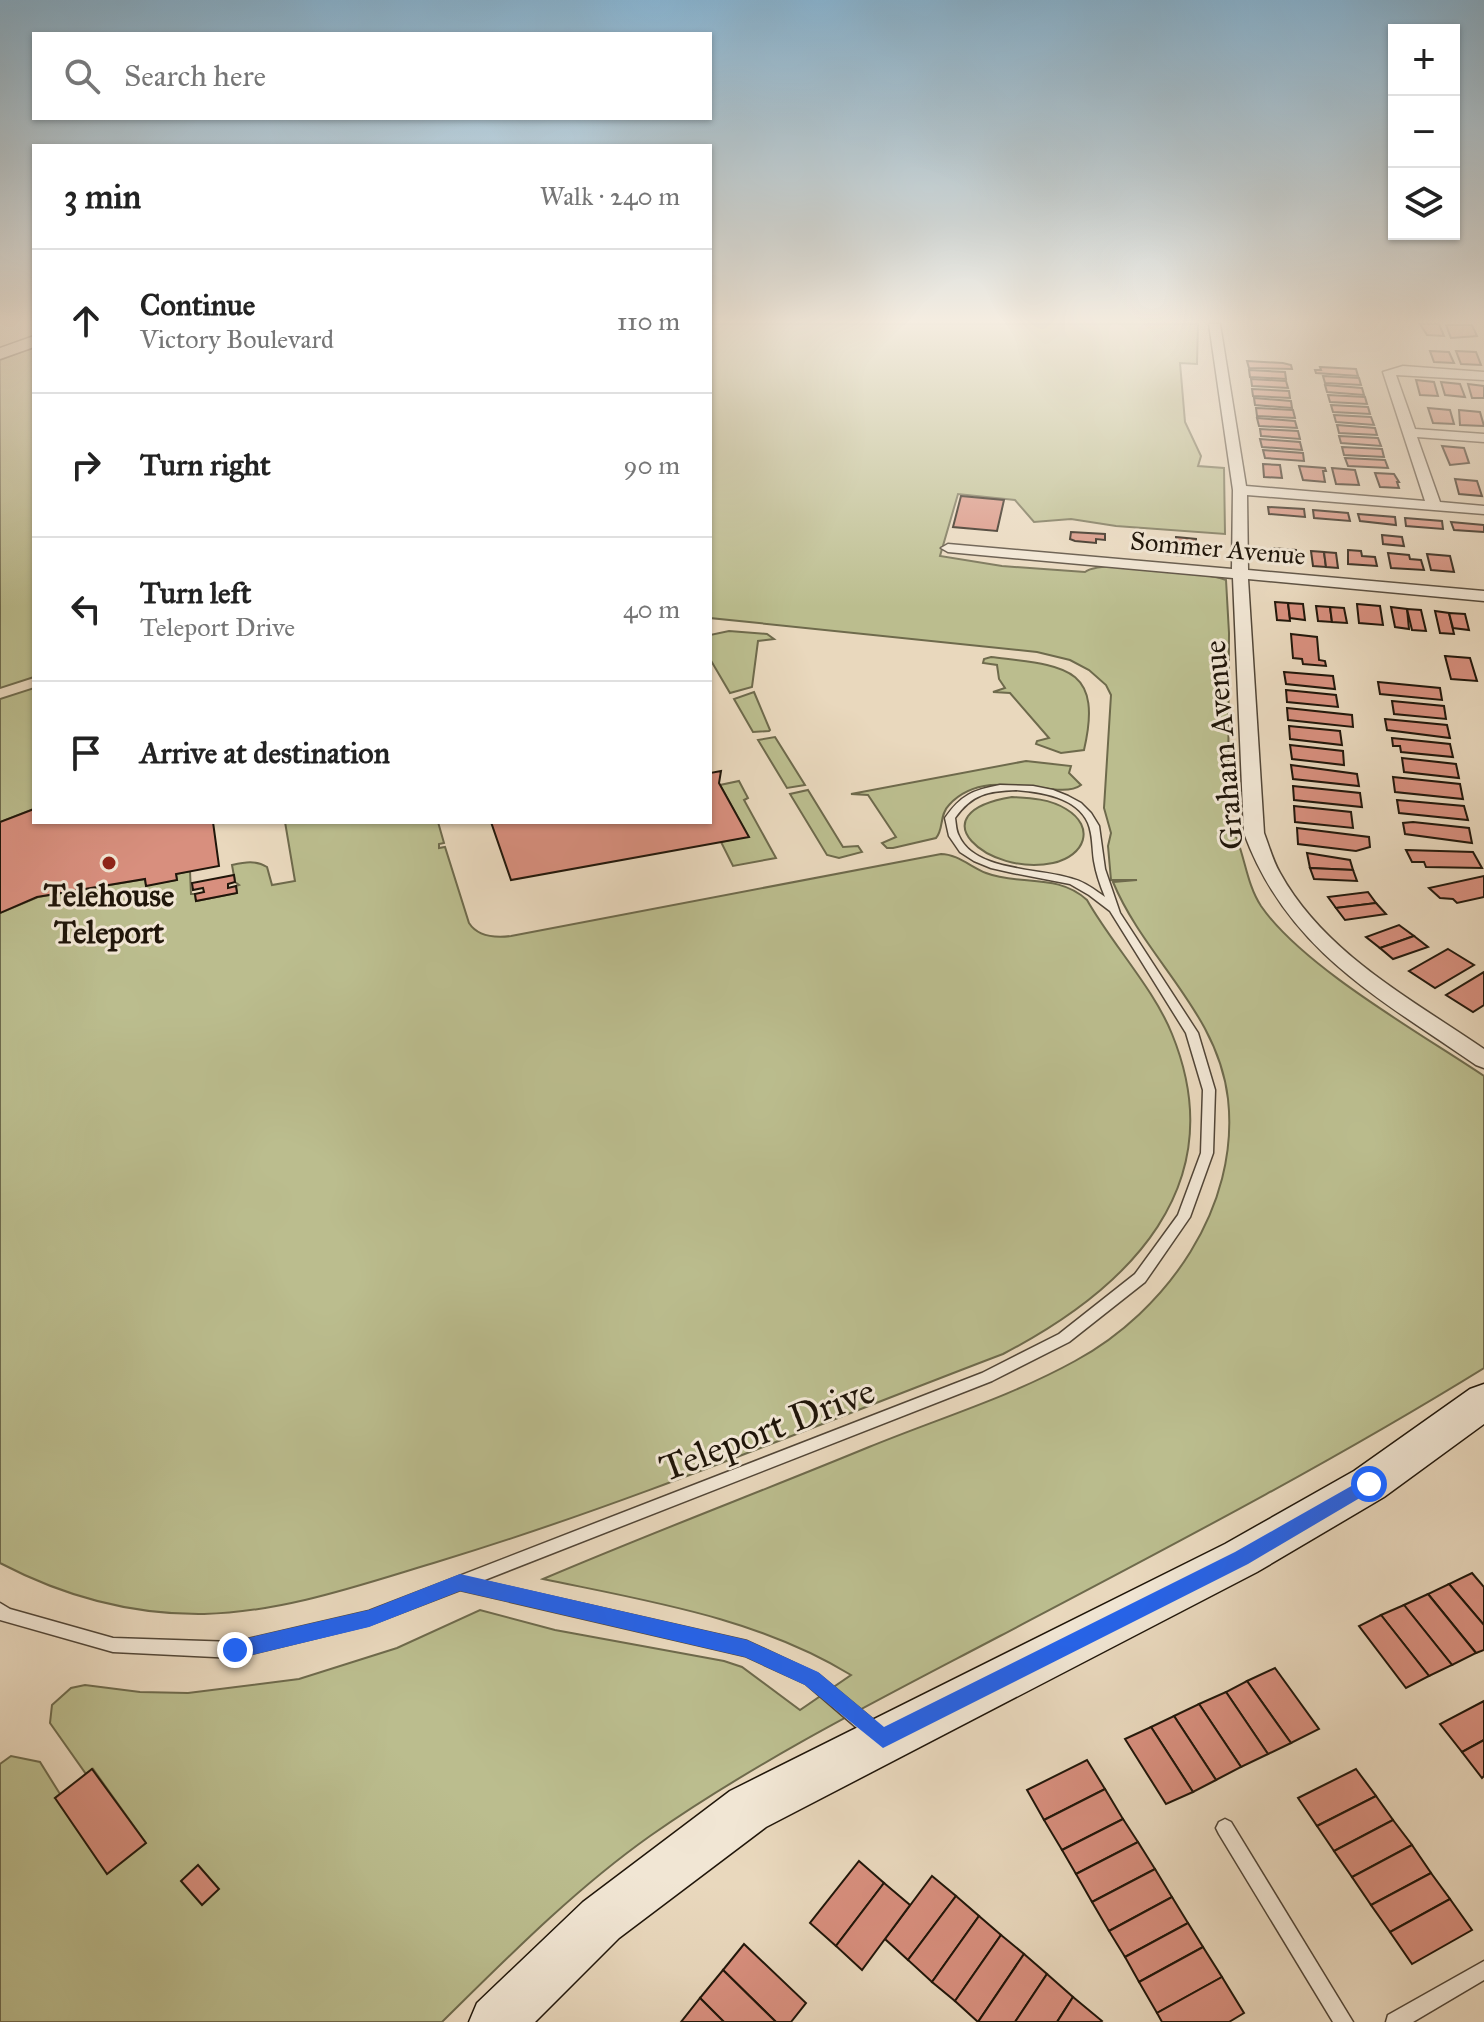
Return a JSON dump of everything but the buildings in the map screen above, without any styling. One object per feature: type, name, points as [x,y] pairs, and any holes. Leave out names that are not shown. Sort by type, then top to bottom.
[{"type":"main road","points":[[496,2022],[601,1920],[748,1809],[1241,1558],[1369,1484],[1484,1401]]},
{"type":"street","name":"Graham Avenue","points":[[1229,418],[1240,490],[1240,574],[1254,833],[1269,878],[1294,913],[1336,954],[1484,1060]]},
{"type":"street","points":[[1404,418],[1434,506]]},
{"type":"street","points":[[1408,432],[1484,438]]},
{"type":"street","points":[[1240,490],[1484,510]]},
{"type":"street","name":"Sommer Avenue","points":[[948,548],[1484,596]]},
{"type":"lane","name":"Teleport Drive","points":[[0,1610],[6,1615],[113,1645],[235,1650],[369,1618],[987,1377],[1064,1338],[1140,1278],[1184,1217],[1207,1153],[1209,1090],[1192,1033],[1115,910],[1099,861],[1094,825],[1081,807],[1050,793],[1008,788],[983,791],[969,797],[950,818],[955,842],[963,850],[994,866],[1070,881],[1115,910]]},
{"type":"lane","points":[[460,1582],[747,1649],[812,1679],[883,1739]]},
{"type":"lane","points":[[1225,1828],[1344,2022]]},
{"type":"lane","points":[[1395,2022],[1484,1970]]},
{"type":"green space","points":[[0,418],[32,418],[32,678],[0,688]]},
{"type":"green space","points":[[712,418],[1185,418],[1201,456],[1198,466],[1224,468],[1225,534],[1116,526],[1071,519],[1034,522],[1015,500],[958,494],[940,556],[1002,566],[1085,572],[1111,567],[1154,568],[1226,580],[1229,633],[1228,821],[1255,896],[1280,929],[1333,975],[1484,1076],[1484,1368],[1305,1473],[866,1706],[734,1781],[650,1836],[595,1879],[542,1925],[442,2022],[0,2022],[0,1764],[11,1756],[40,1762],[60,1794],[55,1798],[146,1843],[93,1769],[86,1774],[50,1723],[52,1705],[71,1688],[85,1685],[140,1692],[188,1693],[299,1679],[397,1648],[480,1610],[555,1630],[724,1661],[742,1667],[800,1710],[851,1675],[815,1655],[740,1625],[662,1604],[543,1579],[1050,1374],[1108,1340],[1167,1285],[1190,1252],[1209,1216],[1222,1178],[1229,1139],[1228,1099],[1222,1068],[1196,1012],[1143,936],[1113,882],[1137,880],[1111,880],[1108,846],[1111,833],[1104,808],[1111,695],[1106,685],[1089,670],[1070,660],[1037,652],[712,618]]},
{"type":"green space","points":[[729,631],[767,634],[774,639],[758,641],[752,687],[730,693],[712,662],[712,635]]},
{"type":"green space","points":[[991,657],[1057,668],[1072,675],[1082,685],[1088,700],[1089,722],[1084,750],[1061,753],[1036,744],[1049,738],[1010,693],[993,692],[1005,688],[999,679],[997,665],[983,663],[984,659]]},
{"type":"green space","points":[[32,689],[32,810],[0,822],[0,699]]},
{"type":"green space","points":[[754,692],[769,731],[753,732],[734,699]]},
{"type":"green space","points":[[775,737],[805,785],[787,788],[758,740]]},
{"type":"green space","points":[[1026,761],[1071,766],[1069,773],[1081,785],[1056,790],[983,786],[965,793],[949,805],[936,838],[893,848],[887,848],[882,843],[896,837],[868,795],[851,794]]},
{"type":"green space","points":[[739,781],[748,798],[744,800],[776,858],[733,866],[721,842],[748,836],[720,785]]},
{"type":"green space","points":[[808,790],[843,847],[858,846],[862,852],[839,858],[827,855],[790,794]]},
{"type":"green space","points":[[1012,797],[1047,801],[1066,809],[1075,816],[1084,832],[1079,848],[1053,863],[1029,865],[1006,861],[986,852],[972,841],[965,829],[968,816],[983,805]]},
{"type":"green space","points":[[285,824],[439,824],[444,843],[439,844],[439,848],[445,847],[469,923],[482,934],[493,936],[511,936],[941,854],[953,856],[999,877],[1064,886],[1087,900],[1155,1000],[1172,1034],[1188,1089],[1189,1139],[1179,1185],[1158,1227],[1128,1264],[1091,1298],[1049,1328],[1003,1354],[723,1462],[511,1538],[294,1602],[204,1614],[124,1607],[73,1594],[0,1563],[0,913],[38,897],[145,879],[146,885],[177,880],[176,874],[190,871],[191,894],[195,894],[196,901],[237,893],[236,886],[239,885],[235,882],[232,865],[246,862],[267,867],[272,885],[295,881]]},
{"type":"place","name":"Telehouse Teleport","points":[[109,863]]},
{"type":"route","points":[[235,1650],[369,1618],[460,1582],[747,1649],[812,1679],[883,1739],[1241,1558],[1369,1484]]}]
